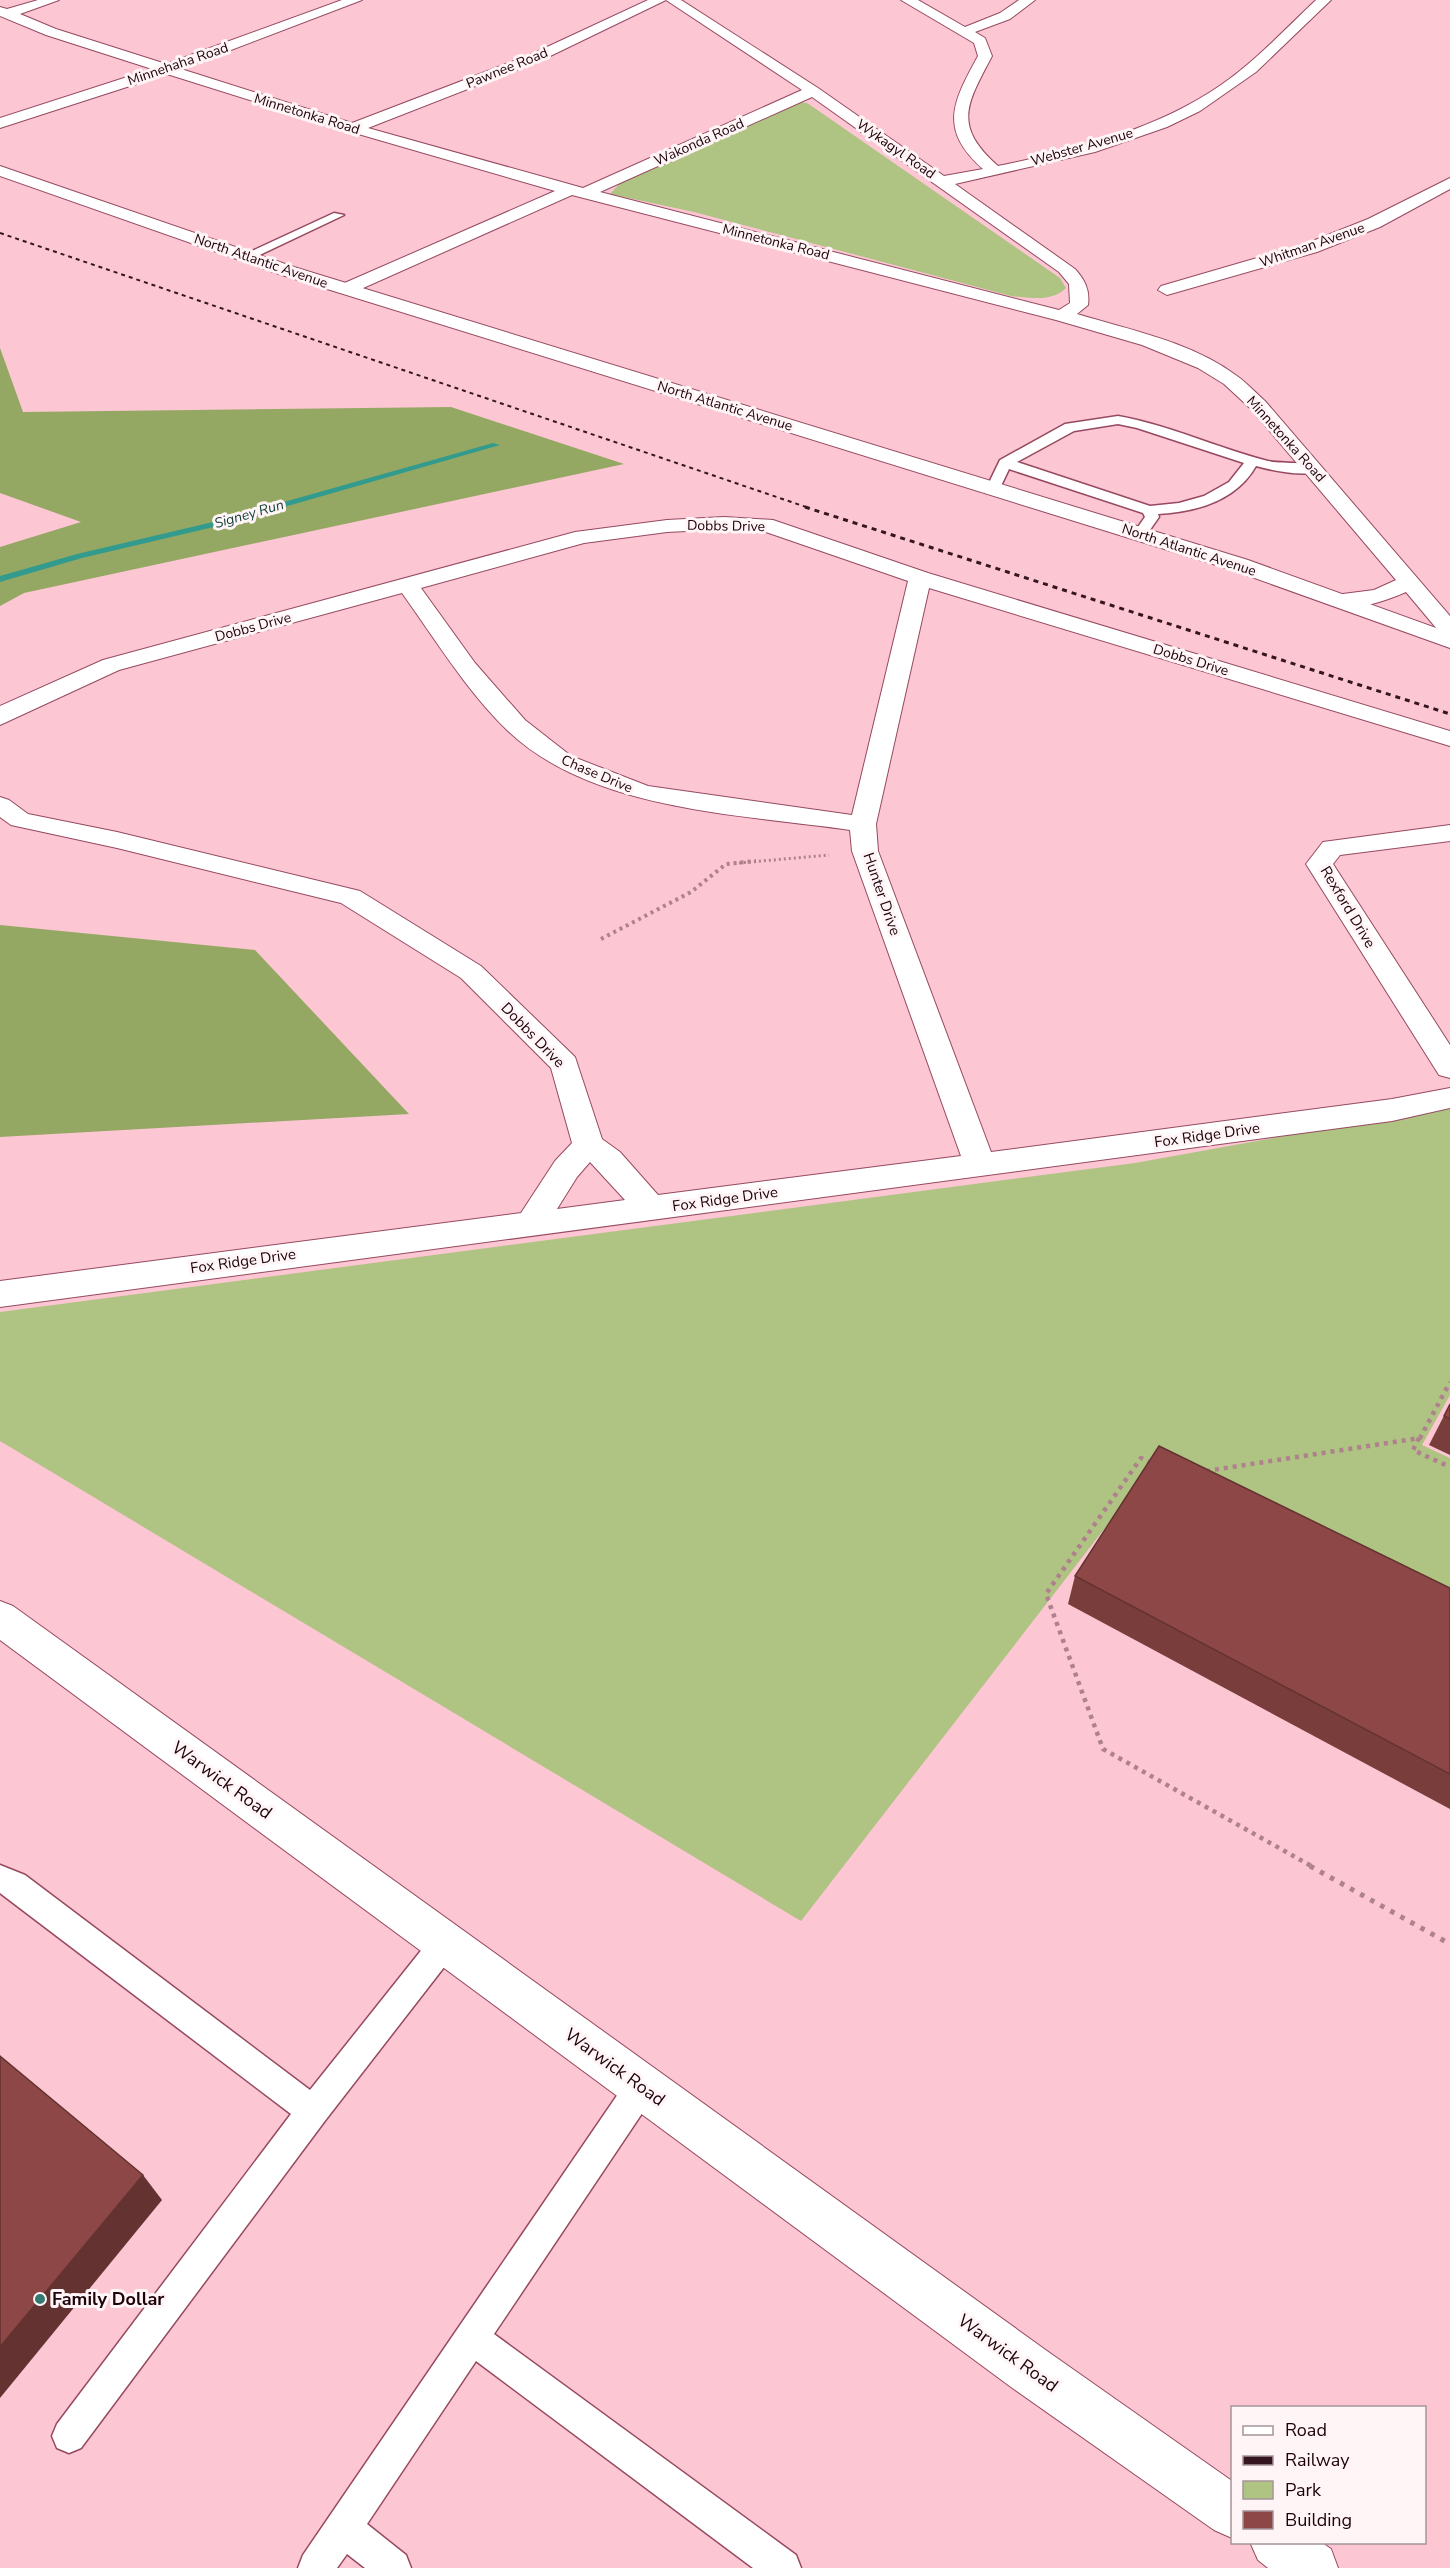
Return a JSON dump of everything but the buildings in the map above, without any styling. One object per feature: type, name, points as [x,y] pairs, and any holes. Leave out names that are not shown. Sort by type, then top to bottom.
[{"type":"street","points":[[3,13],[52,0]]},
{"type":"street","name":"Minnehaha Road","points":[[0,123],[166,69],[355,0]]},
{"type":"street","name":"Pawnee Road","points":[[353,128],[537,57],[659,0]]},
{"type":"street","name":"Wykagyl Road","points":[[672,0],[813,92],[1024,236],[1065,268],[1078,281],[1081,294],[1079,305],[1062,316]]},
{"type":"street","points":[[908,0],[980,41],[985,56],[963,102],[959,117],[963,136],[974,154],[995,171]]},
{"type":"street","points":[[964,32],[1005,16],[1028,0]]},
{"type":"street","name":"Webster Avenue","points":[[943,181],[995,171],[1107,143],[1155,125],[1225,88],[1324,0]]},
{"type":"street","name":"Minnetonka Road","points":[[3,13],[51,33],[353,128],[578,191],[1062,316],[1149,341],[1205,364],[1231,380],[1258,405],[1450,630]]},
{"type":"street","name":"Wakonda Road","points":[[346,289],[813,92]]},
{"type":"street","name":"North Atlantic Avenue","points":[[0,171],[346,289],[1140,534],[1343,600],[1450,641]]},
{"type":"street","name":"Whitman Avenue","points":[[1167,290],[1311,248],[1374,223],[1450,183]]},
{"type":"street","name":"Dobbs Drive","points":[[0,718],[8,711],[111,665],[583,537],[667,526],[724,523],[765,525],[920,578],[1450,739]]},
{"type":"street","name":"Hunter Drive","points":[[920,578],[863,824],[865,851],[980,1165]]},
{"type":"street","points":[[1343,600],[1378,596],[1408,583]]},
{"type":"street","name":"Chase Drive","points":[[407,585],[467,668],[516,724],[561,761],[643,793],[863,824]]},
{"type":"street","name":"Dobbs Drive","points":[[0,805],[20,820],[117,840],[350,897],[471,972],[565,1064],[588,1145]]},
{"type":"street","name":"Rexford Drive","points":[[1450,833],[1332,848],[1319,864],[1450,1068]]},
{"type":"street","name":"Fox Ridge Drive","points":[[0,1294],[1392,1110],[1450,1098]]},
{"type":"street","points":[[531,1222],[566,1169],[588,1145],[609,1160],[651,1209]]},
{"type":"street","name":"Warwick Road","points":[[0,1618],[1029,2369],[1231,2511]]},
{"type":"street","points":[[1279,2544],[1312,2568]]},
{"type":"lane","points":[[245,256],[338,215]]},
{"type":"lane","points":[[993,489],[1005,463],[1070,427],[1118,420],[1161,430],[1252,461],[1277,467],[1314,469]]},
{"type":"lane","points":[[1005,463],[1149,510],[1175,509],[1230,489],[1247,474],[1252,461]]},
{"type":"lane","points":[[1140,534],[1152,517],[1149,510]]},
{"type":"lane","points":[[0,1879],[15,1885],[313,2111]]},
{"type":"lane","points":[[69,2436],[313,2111],[445,1943]]},
{"type":"lane","points":[[316,2568],[642,2086]]},
{"type":"lane","points":[[472,2338],[783,2568]]},
{"type":"lane","points":[[344,2528],[393,2568]]},
{"type":"path","points":[[601,939],[691,891],[726,864],[865,851]]},
{"type":"path","points":[[1450,1382],[1413,1450],[1450,1467]]},
{"type":"path","points":[[1197,1472],[1420,1438]]},
{"type":"path","points":[[1157,1467],[1141,1458],[1046,1594],[1103,1749],[1450,1944]]},
{"type":"green space","points":[[779,100],[807,103],[1060,278],[1066,288],[1047,297],[1011,296],[694,212],[610,194],[620,183],[756,121],[753,114]]},
{"type":"green space","points":[[0,348],[23,412],[451,407],[624,464],[24,593],[0,606],[0,547],[81,522],[0,493]]},
{"type":"green space","points":[[0,925],[255,950],[409,1114],[0,1137]]},
{"type":"green space","points":[[1450,1106],[1450,1395],[1422,1445],[1450,1458],[1450,1620],[1149,1471],[801,1921],[0,1441],[0,1312],[1135,1163]]},
{"type":"waterway","name":"Signey Run","points":[[0,579],[80,556],[215,524],[496,445]]},
{"type":"railway","points":[[0,233],[809,508]]},
{"type":"railway","points":[[805,507],[1450,714]]},
{"type":"place","name":"Family Dollar","points":[[40,2299]]}]
